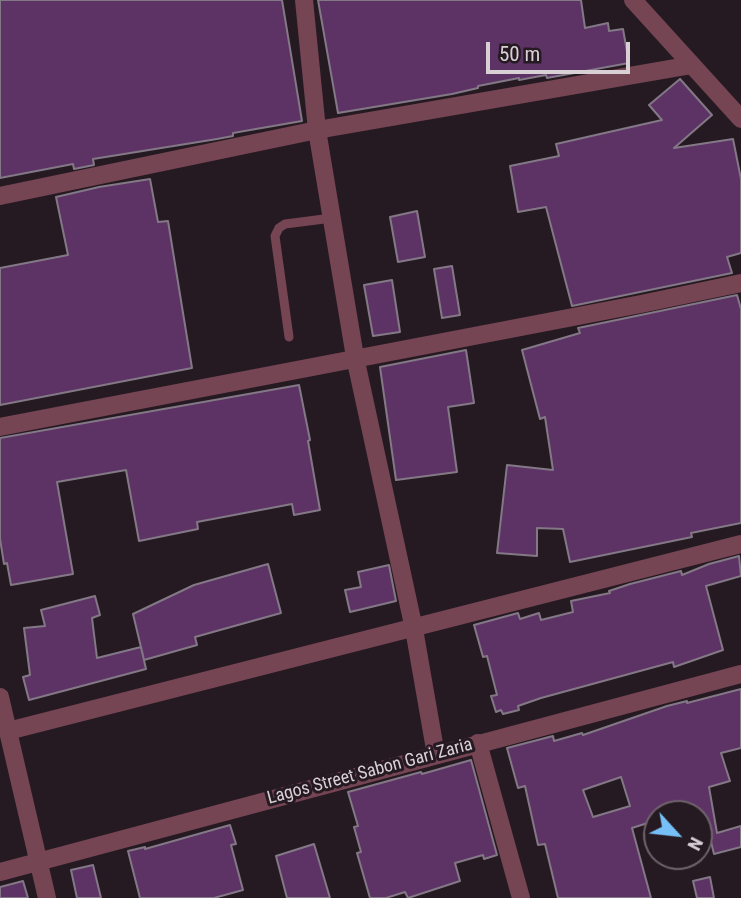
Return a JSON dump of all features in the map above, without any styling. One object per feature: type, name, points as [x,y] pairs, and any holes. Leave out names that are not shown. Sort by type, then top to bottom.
[{"type":"street","points":[[304,0],[317,130],[355,357],[414,629],[436,755]]},
{"type":"street","points":[[633,0],[741,118]]},
{"type":"street","points":[[0,196],[317,130],[692,65]]},
{"type":"street","points":[[0,427],[641,304],[741,282]]},
{"type":"street","points":[[8,731],[741,544]]},
{"type":"street","name":"Lagos Street Sabon Gari Zaria","points":[[0,872],[741,674]]},
{"type":"street","points":[[0,697],[47,898]]},
{"type":"street","points":[[478,743],[521,898]]},
{"type":"lane","points":[[289,337],[275,236],[285,224],[332,218]]},
{"type":"building","points":[[0,0],[282,0],[302,121],[233,133],[233,136],[217,139],[93,159],[94,165],[74,169],[73,164],[0,178]]},
{"type":"building","points":[[318,0],[581,0],[585,28],[608,23],[609,31],[623,29],[629,63],[547,78],[546,75],[519,78],[452,94],[338,113]]},
{"type":"building","points":[[680,79],[712,115],[674,148],[733,139],[741,179],[741,253],[727,257],[732,273],[572,306],[546,207],[518,212],[510,166],[559,156],[556,144],[662,120],[649,105]]},
{"type":"building","points":[[150,179],[158,222],[168,221],[192,368],[0,405],[0,268],[68,255],[56,197]]},
{"type":"building","points":[[417,211],[425,257],[398,262],[390,217]]},
{"type":"building","points":[[452,266],[460,315],[442,318],[434,269]]},
{"type":"building","points":[[392,280],[400,332],[373,336],[364,285]]},
{"type":"building","points":[[737,295],[741,309],[741,523],[691,533],[692,537],[570,562],[563,529],[537,528],[537,556],[497,553],[507,465],[553,470],[545,417],[540,419],[522,350],[580,333],[578,328]]},
{"type":"building","points":[[466,350],[474,403],[448,407],[457,472],[396,480],[380,367]]},
{"type":"building","points":[[299,385],[320,510],[294,515],[292,504],[197,522],[198,529],[139,541],[126,470],[57,482],[73,574],[11,585],[0,539],[0,438]]},
{"type":"building","points":[[739,556],[741,576],[706,586],[723,650],[674,667],[673,662],[541,698],[518,706],[519,710],[503,714],[501,710],[496,712],[491,696],[497,695],[487,656],[483,657],[474,625],[518,613],[520,619],[539,613],[541,620],[573,612],[571,601],[610,593],[609,591],[630,584],[681,571],[682,575]]},
{"type":"building","points":[[268,564],[281,613],[195,637],[197,645],[144,660],[133,614],[194,585]]},
{"type":"building","points":[[389,565],[396,601],[350,612],[345,590],[361,587],[358,572]]},
{"type":"building","points":[[95,596],[100,615],[92,618],[97,658],[141,647],[146,669],[29,700],[23,677],[30,675],[24,628],[45,626],[41,610]]},
{"type":"building","points":[[741,689],[741,748],[721,753],[730,781],[709,787],[711,800],[643,800],[643,824],[632,828],[651,898],[558,898],[545,844],[538,845],[525,786],[518,788],[507,748],[553,736],[554,741],[582,733],[583,735],[687,701]],"holes":[[[621,777],[630,806],[593,817],[583,790]]]},
{"type":"building","points":[[471,760],[497,855],[484,859],[483,855],[455,863],[460,881],[408,898],[405,892],[386,898],[370,898],[357,853],[361,852],[354,827],[358,826],[348,792]]},
{"type":"building","points":[[713,810],[717,833],[741,826],[741,847],[714,854]]},
{"type":"building","points":[[230,825],[236,844],[231,845],[243,890],[214,898],[140,898],[128,851],[145,849]]},
{"type":"building","points":[[314,844],[330,898],[287,898],[276,856]]},
{"type":"building","points":[[93,865],[101,898],[77,898],[71,870]]},
{"type":"building","points":[[710,877],[714,898],[697,898],[693,881]]},
{"type":"building","points":[[23,881],[28,898],[0,898],[0,887]]}]
